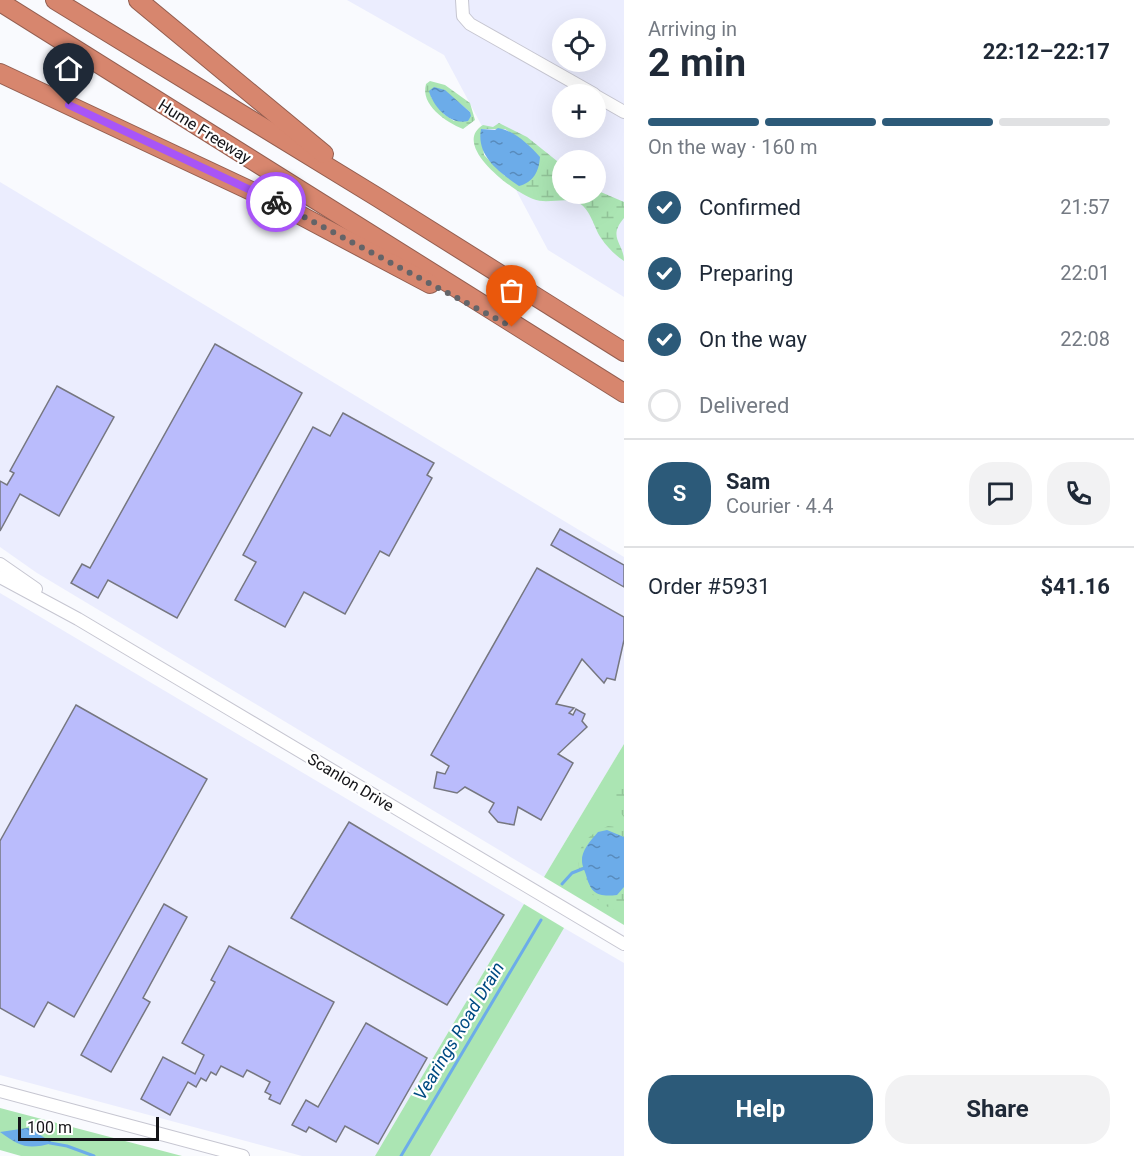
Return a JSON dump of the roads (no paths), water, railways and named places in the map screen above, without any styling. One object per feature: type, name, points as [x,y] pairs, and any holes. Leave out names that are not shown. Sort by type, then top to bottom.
[{"type":"highway","name":"Hume Freeway","points":[[54,0],[377,197],[624,352]]},
{"type":"highway","points":[[138,0],[377,197]]},
{"type":"highway","name":"Hume Freeway","points":[[0,2],[624,393]]},
{"type":"highway","points":[[0,73],[283,206],[554,349]]},
{"type":"street","points":[[462,0],[464,16],[470,24],[576,84]]},
{"type":"street","points":[[606,101],[624,112]]},
{"type":"street","name":"Scanlon Drive","points":[[0,564],[78,619]]},
{"type":"street","name":"Scanlon Drive","points":[[0,577],[78,619],[624,944]]},
{"type":"street","points":[[0,1091],[243,1156]]},
{"type":"water","points":[[434,87],[445,90],[470,112],[471,116],[468,121],[455,121],[439,109],[429,91]]},
{"type":"water","points":[[498,128],[516,135],[540,157],[535,175],[528,182],[519,186],[511,181],[486,155],[480,139],[481,129],[495,130]]},
{"type":"water","points":[[607,830],[624,837],[624,887],[617,895],[596,893],[590,886],[582,863],[583,853],[590,842],[598,832]]},
{"type":"water","points":[[32,1128],[53,1143],[25,1146],[0,1132]]},
{"type":"waterway","name":"Vearings Road Drain","points":[[562,884],[572,873],[587,867]]},
{"type":"waterway","name":"Vearings Road Drain","points":[[401,1156],[541,920]]},
{"type":"waterway","name":"Vearings Road Drain","points":[[50,1143],[67,1146],[94,1156]]}]
